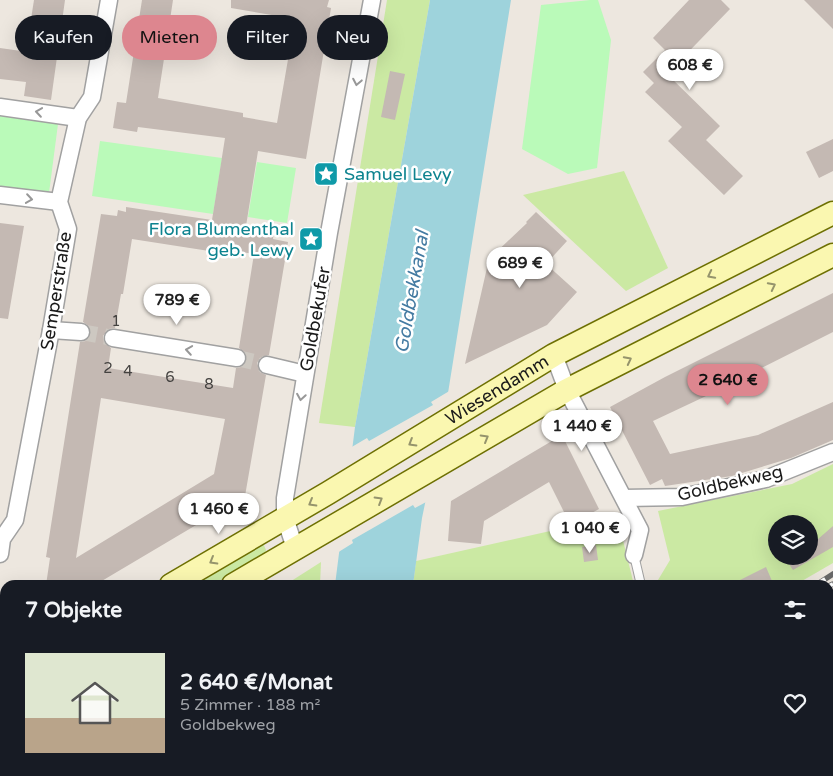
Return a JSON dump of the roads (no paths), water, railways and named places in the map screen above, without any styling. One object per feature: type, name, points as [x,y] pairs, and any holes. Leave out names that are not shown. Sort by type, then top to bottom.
[{"type":"street","points":[[0,195],[59,202],[78,118],[92,97],[109,0]]},
{"type":"street","name":"Goldbekufer","points":[[295,548],[285,518],[285,498],[332,215],[372,0]]},
{"type":"street","points":[[0,107],[78,118]]},
{"type":"street","name":"Semperstraße","points":[[1,544],[15,520],[51,330],[68,229],[59,202]]},
{"type":"street","name":"Wiesendamm","points":[[180,580],[453,418],[554,355],[833,213]]},
{"type":"street","name":"Wiesendamm","points":[[241,580],[567,390],[833,255]]},
{"type":"street","points":[[51,330],[81,332]]},
{"type":"street","points":[[113,338],[237,358]]},
{"type":"street","points":[[554,355],[567,390],[640,530],[634,555]]},
{"type":"street","points":[[267,365],[305,374]]},
{"type":"street","name":"Goldbekweg","points":[[624,498],[682,497],[692,495],[766,478],[833,452]]},
{"type":"lane","points":[[634,555],[640,580]]},
{"type":"water","name":"Goldbekkanal","points":[[430,0],[511,0],[448,393],[422,518],[414,580],[336,580],[355,427]]},
{"type":"tunnel","points":[[81,332],[113,338]]},
{"type":"tunnel","points":[[237,358],[267,365]]},
{"type":"railway","points":[[824,580],[833,574]]},
{"type":"place","name":"Samuel Levy","points":[[326,174]]},
{"type":"place","name":"Flora Blumenthal geb. Lewy","points":[[311,239]]}]
